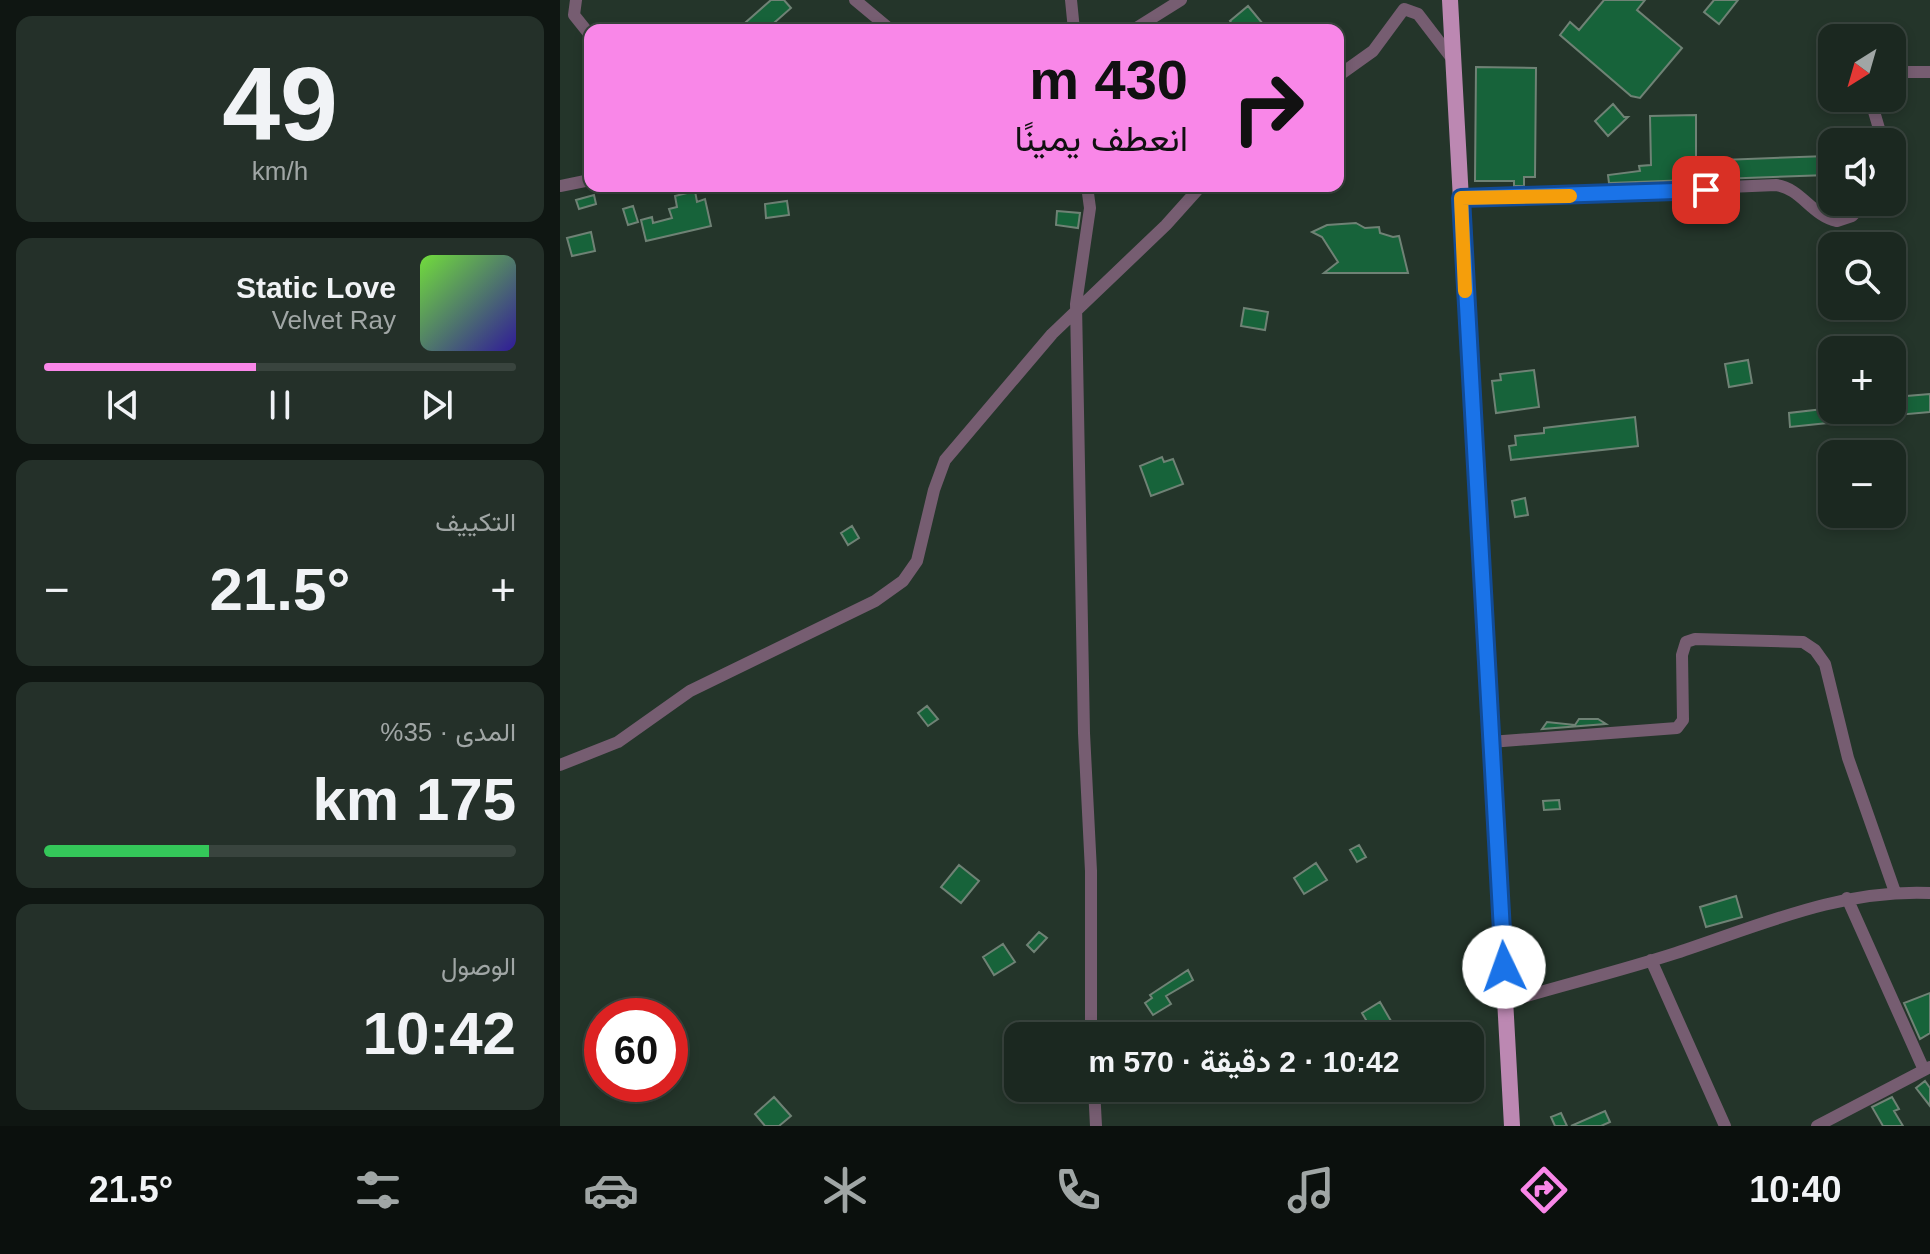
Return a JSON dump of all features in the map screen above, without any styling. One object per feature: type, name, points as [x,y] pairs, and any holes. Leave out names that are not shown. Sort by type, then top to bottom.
[{"type":"main road","points":[[1450,0],[1512,1126]]},
{"type":"street","points":[[576,0],[574,15],[584,28]]},
{"type":"street","points":[[855,0],[884,24]]},
{"type":"street","points":[[1071,0],[1073,24]]},
{"type":"street","points":[[1143,24],[1181,0]]},
{"type":"street","points":[[1344,72],[1373,51],[1404,9],[1418,14],[1454,61]]},
{"type":"street","points":[[1906,72],[1930,72]]},
{"type":"street","points":[[560,186],[584,181]]},
{"type":"street","points":[[1461,198],[1776,185],[1792,190],[1818,212]]},
{"type":"street","points":[[1088,192],[1090,208],[1076,311],[1084,733],[1092,896],[1091,1022]]},
{"type":"street","points":[[560,765],[618,742],[690,691],[875,601],[903,581],[917,561],[934,490],[945,460],[1076,311],[1166,225],[1196,192]]},
{"type":"street","points":[[1827,216],[1837,221],[1852,216]]},
{"type":"street","points":[[1490,742],[1677,728],[1683,720],[1682,655],[1686,642],[1803,642],[1825,664],[1848,758],[1895,892]]},
{"type":"street","points":[[1506,1002],[1847,898],[1895,892],[1930,893]]},
{"type":"street","points":[[1817,1126],[1927,1069],[1847,898]]},
{"type":"street","points":[[1651,960],[1725,1126]]},
{"type":"street","points":[[1095,1102],[1096,1126]]},
{"type":"building","points":[[771,0],[784,0],[791,8],[773,24],[744,24]]},
{"type":"building","points":[[1604,0],[1645,0],[1637,10],[1682,48],[1640,98],[1631,96],[1560,35],[1570,22],[1579,30]]},
{"type":"building","points":[[1714,0],[1738,0],[1719,24],[1704,12]]},
{"type":"building","points":[[1248,6],[1263,24],[1232,24],[1230,21]]},
{"type":"building","points":[[1476,67],[1536,68],[1535,177],[1524,177],[1524,186],[1514,186],[1514,181],[1475,181]]},
{"type":"building","points":[[1613,104],[1624,117],[1628,117],[1608,136],[1595,121]]},
{"type":"building","points":[[1696,115],[1696,161],[1818,156],[1818,175],[1609,183],[1608,175],[1640,171],[1639,166],[1651,165],[1650,116]]},
{"type":"building","points":[[695,192],[697,202],[705,199],[711,226],[646,241],[641,220],[652,217],[653,223],[672,218],[669,209],[677,207],[675,196]]},
{"type":"building","points":[[594,195],[596,204],[579,209],[576,200]]},
{"type":"building","points":[[787,201],[789,215],[766,218],[765,204]]},
{"type":"building","points":[[633,206],[638,222],[628,225],[623,209]]},
{"type":"building","points":[[1057,211],[1080,213],[1078,228],[1056,225]]},
{"type":"building","points":[[1356,223],[1365,228],[1379,227],[1380,233],[1399,236],[1408,273],[1324,273],[1338,262],[1322,237],[1312,232],[1327,225]]},
{"type":"building","points":[[591,232],[595,251],[572,256],[567,238]]},
{"type":"building","points":[[1244,308],[1268,312],[1265,330],[1241,326]]},
{"type":"building","points":[[1748,360],[1752,383],[1729,387],[1725,364]]},
{"type":"building","points":[[1534,370],[1539,407],[1496,413],[1492,381],[1501,380],[1500,374]]},
{"type":"building","points":[[1930,394],[1930,412],[1906,414],[1906,396]]},
{"type":"building","points":[[1818,410],[1818,424],[1790,427],[1789,413]]},
{"type":"building","points":[[1635,417],[1638,446],[1511,460],[1509,446],[1516,445],[1515,436],[1544,433],[1544,428]]},
{"type":"building","points":[[1162,457],[1164,462],[1173,459],[1183,484],[1151,496],[1140,466]]},
{"type":"building","points":[[1525,498],[1528,515],[1515,517],[1512,501]]},
{"type":"building","points":[[852,526],[859,538],[848,545],[841,533]]},
{"type":"building","points":[[927,706],[938,719],[928,726],[918,713]]},
{"type":"building","points":[[1579,719],[1598,719],[1606,724],[1542,729],[1547,722],[1575,725]]},
{"type":"building","points":[[1559,800],[1560,809],[1544,810],[1543,801]]},
{"type":"building","points":[[1359,845],[1366,857],[1357,862],[1350,850]]},
{"type":"building","points":[[1316,863],[1327,880],[1304,894],[1294,878]]},
{"type":"building","points":[[959,865],[979,881],[961,903],[941,887]]},
{"type":"building","points":[[1736,896],[1742,917],[1706,927],[1700,907]]},
{"type":"building","points":[[1039,932],[1047,938],[1034,952],[1027,945]]},
{"type":"building","points":[[1003,944],[1015,962],[994,975],[983,957]]},
{"type":"building","points":[[1188,970],[1193,980],[1166,996],[1171,1004],[1153,1015],[1145,1003],[1152,998],[1150,995]]},
{"type":"building","points":[[1930,993],[1930,1033],[1920,1039],[1904,1003]]},
{"type":"building","points":[[1380,1002],[1391,1021],[1367,1022],[1362,1013]]},
{"type":"building","points":[[1925,1081],[1930,1088],[1930,1106],[1916,1088]]},
{"type":"building","points":[[774,1097],[791,1116],[779,1126],[765,1126],[755,1114]]},
{"type":"building","points":[[1892,1097],[1899,1109],[1894,1111],[1903,1126],[1883,1126],[1872,1107]]},
{"type":"building","points":[[1605,1111],[1610,1122],[1601,1126],[1571,1126]]},
{"type":"building","points":[[1561,1113],[1567,1126],[1555,1126],[1551,1117]]},
{"type":"slow traffic","points":[[1465,291],[1461,198],[1570,196]]},
{"type":"route","points":[[1504,967],[1461,198],[1706,190]]}]
